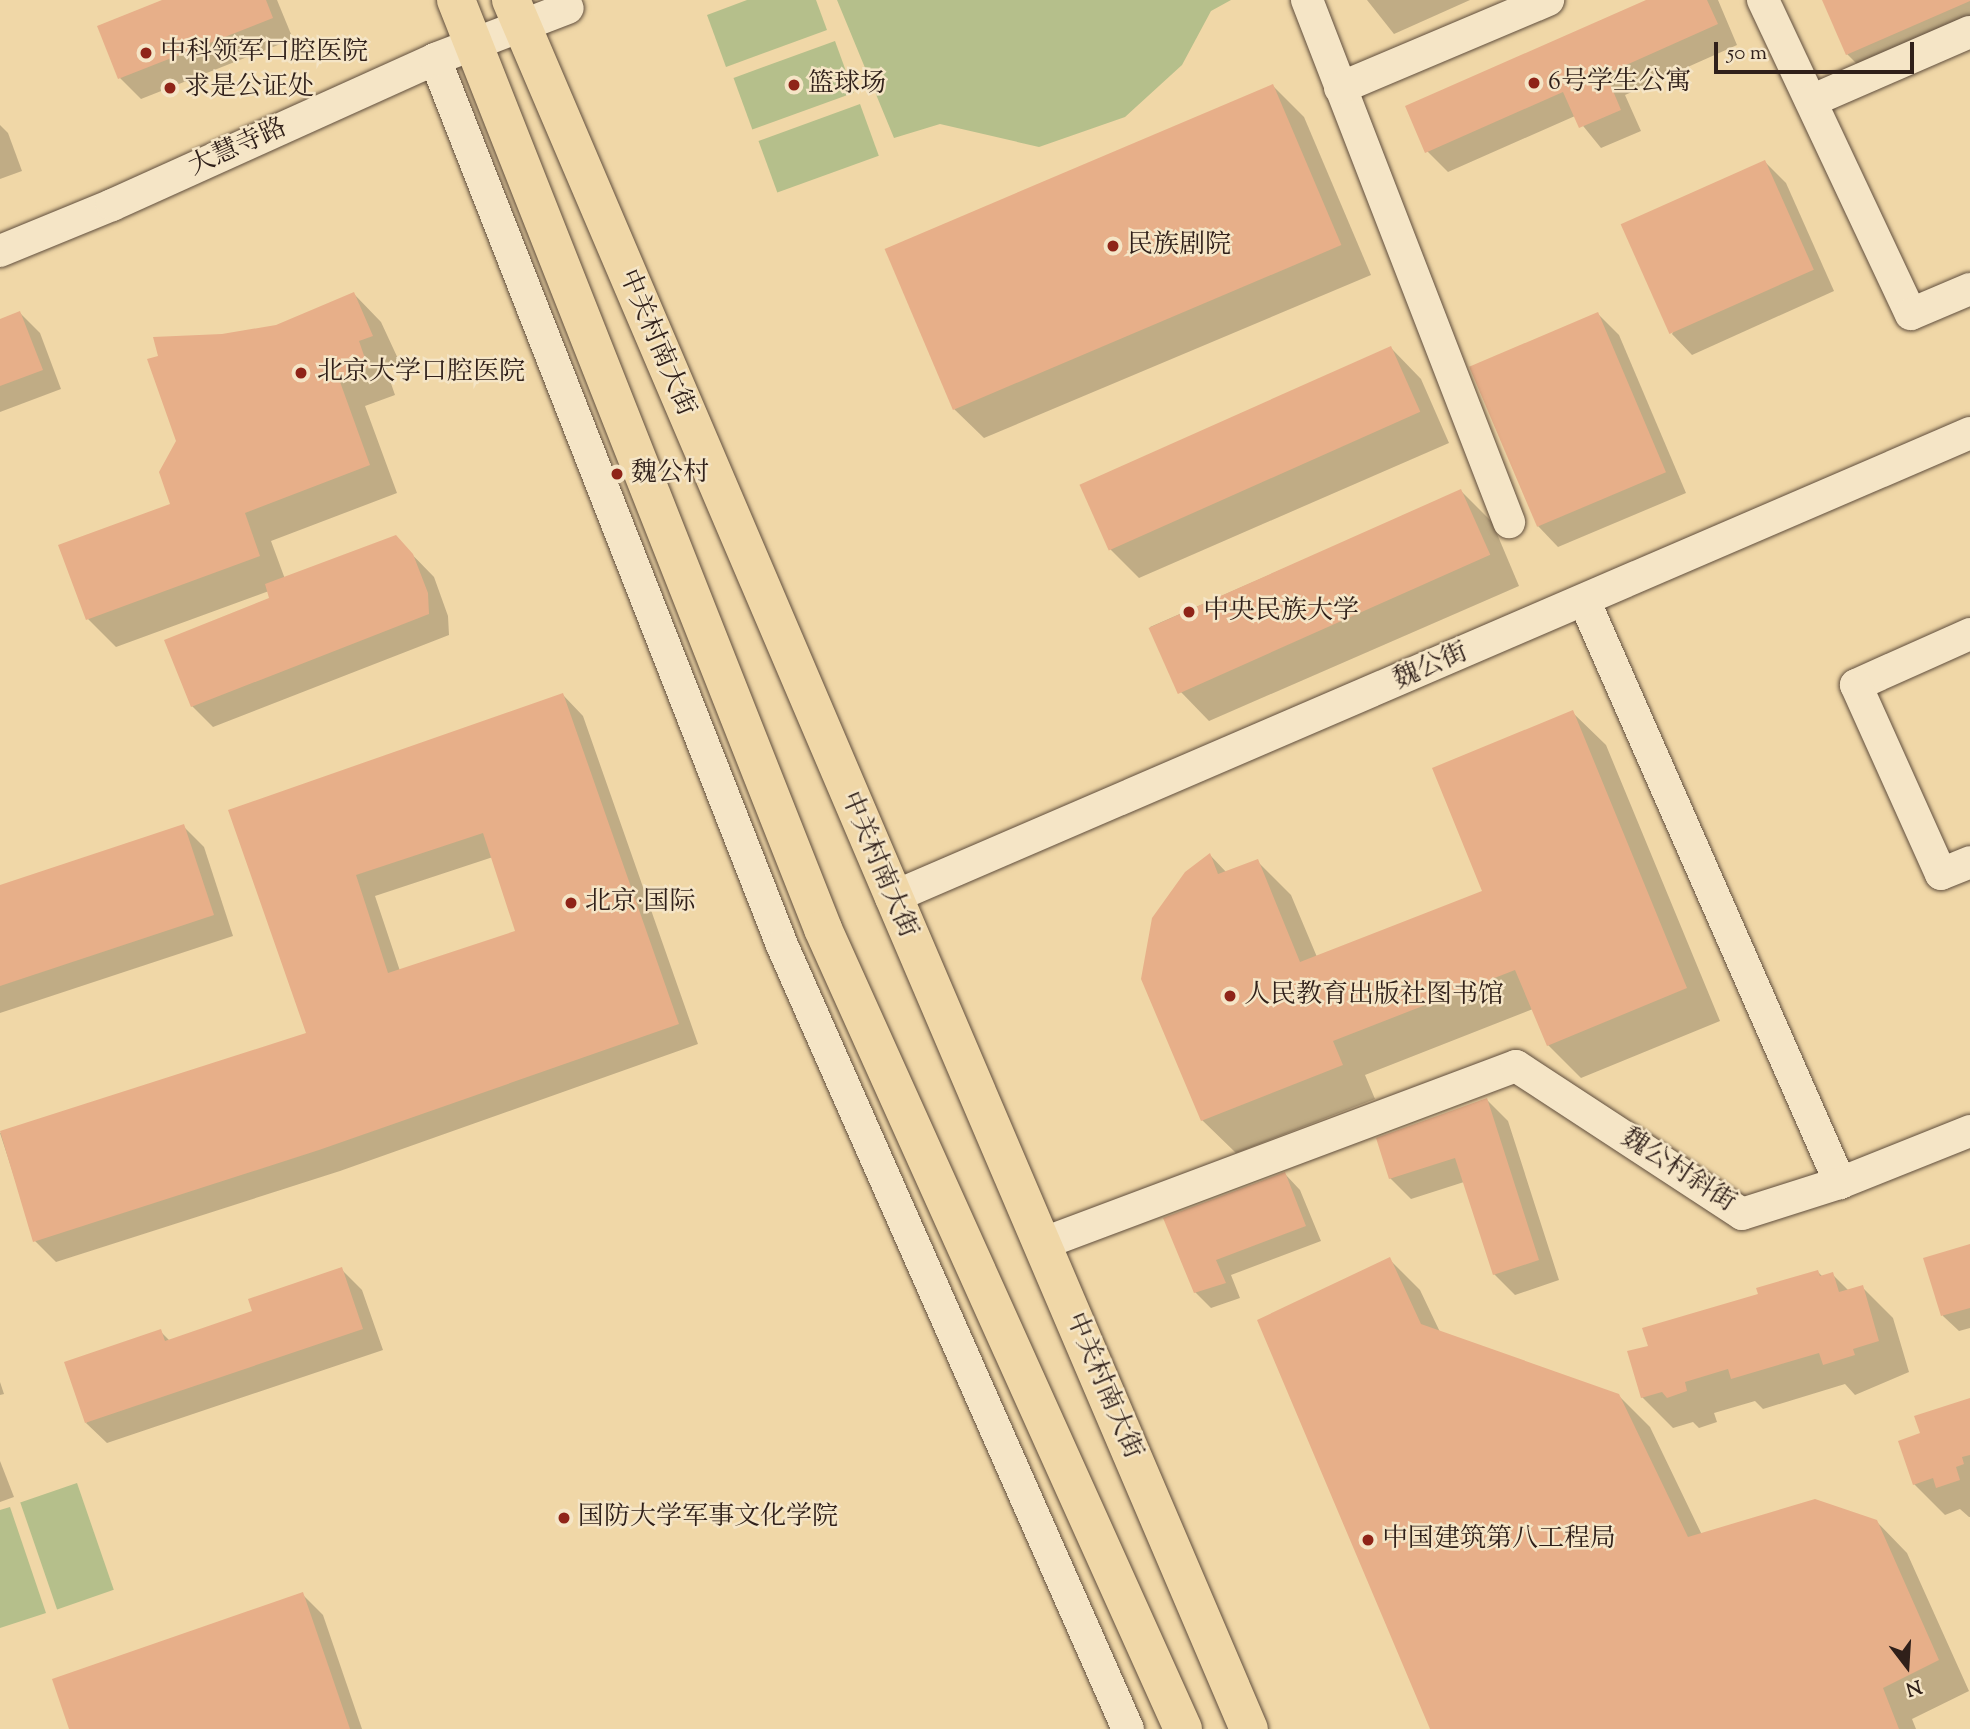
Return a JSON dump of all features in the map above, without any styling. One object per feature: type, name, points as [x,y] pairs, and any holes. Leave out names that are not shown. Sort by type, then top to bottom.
[{"type":"main road","points":[[456,0],[823,929],[1182,1729]]},
{"type":"main road","name":"中关村南大街","points":[[516,13],[891,898],[1044,1243],[1249,1729]]},
{"type":"street","points":[[1307,0],[1509,522]]},
{"type":"street","points":[[1340,88],[1548,0]]},
{"type":"street","points":[[1763,0],[1911,314],[1970,289]]},
{"type":"street","name":"大慧寺路","points":[[0,251],[112,205],[475,43],[516,13],[568,8]]},
{"type":"street","points":[[1811,100],[1970,32]]},
{"type":"street","points":[[435,59],[782,945],[1128,1729]]},
{"type":"street","name":"魏公街","points":[[891,898],[1970,433]]},
{"type":"street","points":[[1584,600],[1840,1183]]},
{"type":"street","points":[[1970,634],[1856,685],[1941,874],[1970,862]]},
{"type":"street","name":"魏公村斜街","points":[[1044,1243],[1516,1066],[1742,1213],[1840,1183],[1970,1132]]},
{"type":"green space","name":"篮球场","points":[[747,0],[816,0],[827,30],[726,67],[707,15]]},
{"type":"green space","points":[[837,0],[1231,0],[1211,11],[1182,65],[1125,117],[1039,147],[940,124],[894,138]]},
{"type":"green space","name":"篮球场","points":[[835,41],[854,93],[752,130],[734,78]]},
{"type":"green space","name":"篮球场","points":[[860,104],[879,156],[777,193],[759,141]]},
{"type":"green space","points":[[77,1483],[114,1590],[57,1609],[20,1503]]},
{"type":"green space","points":[[10,1507],[46,1613],[0,1628],[0,1510]]},
{"type":"building","name":"中科领军口腔医院","points":[[162,0],[266,0],[273,18],[118,79],[97,26]]},
{"type":"building","name":"6号学生公寓","points":[[1646,0],[1707,0],[1718,24],[1606,74],[1621,110],[1579,128],[1563,92],[1425,153],[1405,106]]},
{"type":"building","points":[[1822,0],[1970,0],[1970,1],[1846,55]]},
{"type":"building","name":"民族剧院","points":[[1273,84],[1341,245],[953,410],[885,249]]},
{"type":"building","points":[[1765,160],[1814,270],[1669,334],[1621,224]]},
{"type":"building","points":[[354,292],[373,336],[359,341],[368,367],[339,379],[370,465],[245,513],[260,556],[86,620],[58,545],[170,504],[159,472],[176,441],[147,359],[158,356],[153,337],[222,334],[276,325]]},
{"type":"building","points":[[20,311],[43,370],[0,386],[0,319]]},
{"type":"building","points":[[1598,312],[1666,472],[1537,527],[1469,367]]},
{"type":"building","points":[[1391,346],[1420,412],[1109,550],[1079,485]]},
{"type":"building","points":[[1461,489],[1490,555],[1178,694],[1149,628]]},
{"type":"building","points":[[396,535],[413,554],[428,593],[429,614],[191,707],[164,640],[269,598],[265,584]]},
{"type":"building","name":"北京·国际","points":[[563,693],[679,1024],[319,1150],[33,1242],[0,1131],[306,1033],[228,810]],"holes":[[[483,833],[515,931],[388,973],[356,875]]]},
{"type":"building","points":[[1573,710],[1687,988],[1547,1046],[1515,970],[1333,1041],[1343,1065],[1201,1121],[1141,979],[1152,918],[1185,872],[1210,853],[1218,874],[1258,859],[1300,962],[1482,891],[1432,768]]},
{"type":"building","points":[[184,824],[214,915],[0,986],[0,885]]},
{"type":"building","points":[[1487,1098],[1539,1260],[1493,1275],[1455,1158],[1389,1179],[1376,1138]]},
{"type":"building","points":[[1285,1172],[1306,1226],[1216,1260],[1226,1283],[1194,1293],[1163,1218]]},
{"type":"building","points":[[1970,1244],[1970,1308],[1941,1316],[1923,1258]]},
{"type":"building","points":[[1390,1257],[1421,1324],[1619,1394],[1688,1537],[1815,1499],[1877,1520],[1939,1660],[1883,1688],[1899,1729],[1430,1729],[1257,1320]]},
{"type":"building","points":[[342,1267],[363,1329],[85,1423],[64,1362],[161,1329],[165,1341],[252,1311],[248,1299]]},
{"type":"building","points":[[1818,1270],[1820,1276],[1833,1272],[1839,1292],[1863,1285],[1879,1341],[1853,1349],[1855,1355],[1823,1365],[1819,1353],[1731,1379],[1728,1369],[1685,1382],[1687,1391],[1667,1398],[1662,1392],[1641,1398],[1627,1351],[1648,1346],[1642,1328],[1758,1294],[1756,1288]]},
{"type":"building","points":[[1970,1398],[1970,1455],[1962,1457],[1964,1464],[1956,1467],[1960,1480],[1936,1488],[1933,1478],[1913,1485],[1898,1441],[1920,1433],[1914,1416]]},
{"type":"building","points":[[303,1592],[350,1729],[69,1729],[52,1679]]},
{"type":"place","name":"中科领军口腔医院","points":[[146,53]]},
{"type":"place","name":"6号学生公寓","points":[[1534,83]]},
{"type":"place","name":"篮球场","points":[[794,85]]},
{"type":"place","name":"求是公证处","points":[[170,88]]},
{"type":"place","name":"民族剧院","points":[[1113,246]]},
{"type":"place","name":"北京大学口腔医院","points":[[301,373]]},
{"type":"place","name":"魏公村","points":[[617,474]]},
{"type":"place","name":"中央民族大学","points":[[1189,612]]},
{"type":"place","name":"北京·国际","points":[[571,903]]},
{"type":"place","name":"人民教育出版社图书馆","points":[[1230,996]]},
{"type":"place","name":"国防大学军事文化学院","points":[[564,1518]]},
{"type":"place","name":"中国建筑第八工程局","points":[[1368,1540]]}]
